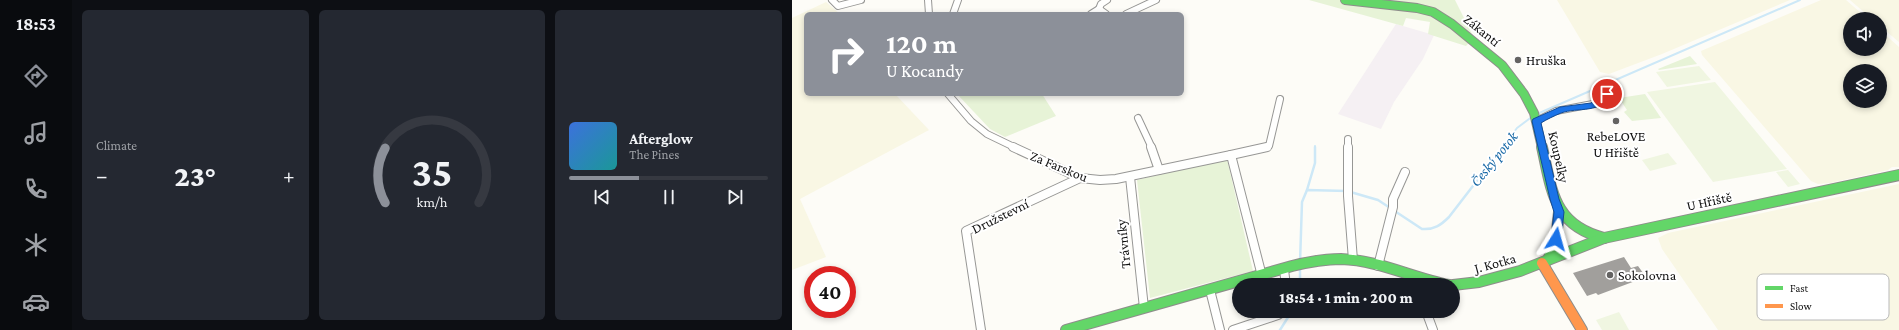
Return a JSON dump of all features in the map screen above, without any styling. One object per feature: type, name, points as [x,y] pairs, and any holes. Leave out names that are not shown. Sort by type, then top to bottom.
[{"type":"main road","name":"Zákantí","points":[[1345,0],[1425,10],[1447,20],[1502,65],[1516,82],[1532,108]]},
{"type":"main road","points":[[1425,10],[1426,0]]},
{"type":"main road","name":"Koupelky","points":[[1532,108],[1554,199],[1559,212],[1569,223],[1578,229],[1604,238]]},
{"type":"main road","name":"U Hřiště","points":[[1604,238],[1899,175]]},
{"type":"main road","name":"Koupelky","points":[[1545,261],[1556,239],[1559,212]]},
{"type":"main road","points":[[1582,330],[1545,261],[1604,238]]},
{"type":"main road","points":[[1066,330],[1286,269],[1337,259],[1353,260],[1378,266],[1409,278]]},
{"type":"main road","name":"J. Kotka","points":[[1460,285],[1490,279],[1545,261]]},
{"type":"street","points":[[832,0],[838,6],[861,0]]},
{"type":"street","points":[[928,0],[928,12]]},
{"type":"street","points":[[954,12],[958,0]]},
{"type":"street","points":[[1094,12],[1107,0]]},
{"type":"street","points":[[1130,12],[1156,0]]},
{"type":"street","points":[[1099,9],[1103,12]]},
{"type":"street","points":[[1536,120],[1560,110],[1593,105],[1605,98],[1607,94]]},
{"type":"street","name":"Za Farskou","points":[[950,96],[971,121],[988,134],[1080,178],[1100,180],[1130,177],[1159,170]]},
{"type":"street","points":[[1138,118],[1150,142],[1159,170],[1269,146],[1280,99]]},
{"type":"street","points":[[1348,139],[1348,192],[1353,260]]},
{"type":"street","points":[[1231,155],[1262,276]]},
{"type":"street","points":[[1378,266],[1392,211],[1393,199],[1405,172]]},
{"type":"street","name":"Trávníky","points":[[1130,177],[1144,308]]},
{"type":"street","name":"Družstevní","points":[[981,330],[966,231],[1080,178]]},
{"type":"street","points":[[1286,269],[1286,278]]},
{"type":"street","points":[[1210,290],[1220,330]]},
{"type":"street","points":[[1233,330],[1269,318]]},
{"type":"street","points":[[1429,318],[1433,330]]},
{"type":"shaded area","points":[[1557,0],[1790,0],[1662,54],[1609,74],[1600,72]]},
{"type":"shaded area","points":[[1821,0],[1846,0],[1860,12],[1843,12],[1843,56],[1887,56],[1887,36],[1899,47],[1899,167],[1892,167],[1888,170],[1830,183],[1818,184],[1811,181],[1702,55],[1701,51]]},
{"type":"shaded area","points":[[1850,0],[1899,0],[1899,42],[1887,32],[1887,12],[1864,12]]},
{"type":"shaded area","points":[[826,2],[838,12],[805,12]]},
{"type":"shaded area","points":[[804,12],[804,96],[897,96],[929,130],[800,199],[826,257],[792,270],[792,18]]},
{"type":"shaded area","points":[[1396,24],[1434,35],[1423,59],[1394,102],[1381,129],[1338,114]]},
{"type":"shaded area","points":[[1899,184],[1899,330],[1718,330],[1662,249],[1658,238],[1668,233]]},
{"type":"green space","points":[[1309,0],[1455,0],[1474,38],[1466,46],[1428,34],[1430,22],[1406,18],[1403,26]]},
{"type":"green space","points":[[1690,56],[1697,64],[1658,69]]},
{"type":"green space","points":[[1699,66],[1711,80],[1667,87],[1656,72]]},
{"type":"green space","points":[[1715,82],[1787,169],[1713,182],[1647,92]]},
{"type":"green space","points":[[1645,94],[1661,118],[1632,121],[1624,112],[1627,110],[1619,98]]},
{"type":"green space","points":[[959,96],[1043,96],[1056,116],[1005,137],[990,129]]},
{"type":"green space","points":[[1668,153],[1677,164],[1650,171],[1642,160]]},
{"type":"green space","points":[[1227,159],[1253,271],[1150,298],[1137,180]]},
{"type":"green space","points":[[1788,170],[1800,184],[1788,187],[1776,172]]},
{"type":"green space","points":[[1619,312],[1629,330],[1602,330],[1596,320]]},
{"type":"building","name":"Sokolovna","points":[[1624,257],[1631,268],[1638,266],[1646,277],[1598,295],[1596,293],[1587,296],[1573,273]]},
{"type":"waterway","name":"Český potok","points":[[1537,114],[1800,0]]},
{"type":"waterway","name":"Český potok","points":[[1502,148],[1517,128],[1533,116]]},
{"type":"waterway","points":[[1307,190],[1315,163],[1315,146]]},
{"type":"waterway","name":"Český potok","points":[[1307,190],[1347,191],[1378,200],[1422,229],[1430,229],[1440,225],[1449,217],[1503,147]]},
{"type":"waterway","name":"Český potok","points":[[1300,263],[1302,202],[1307,190]]},
{"type":"waterway","name":"Český potok","points":[[1300,268],[1300,278]]},
{"type":"waterway","name":"Český potok","points":[[1280,330],[1288,318]]},
{"type":"traffic: fast","points":[[1345,0],[1417,8],[1433,12],[1452,24],[1502,65],[1524,94],[1534,113],[1554,199],[1558,207],[1568,220],[1580,230],[1604,238]]},
{"type":"traffic: fast","points":[[1460,284],[1479,282],[1520,271],[1604,238],[1899,175]]},
{"type":"traffic: fast","points":[[1548,260],[1556,239],[1559,212]]},
{"type":"traffic: fast","points":[[1250,278],[1310,262],[1341,259],[1355,260],[1382,266],[1419,278]]},
{"type":"traffic: fast","points":[[1066,330],[1232,283]]},
{"type":"traffic: slow","points":[[1542,263],[1582,330]]},
{"type":"place","name":"Hruška","points":[[1518,60]]},
{"type":"place","name":"RebeLOVE U Hřiště","points":[[1616,121]]},
{"type":"place","name":"Sokolovna","points":[[1610,275]]},
{"type":"route","points":[[1556,239],[1559,223],[1559,212],[1554,199],[1536,121],[1549,114],[1567,108],[1593,105],[1605,98],[1607,94]]}]
